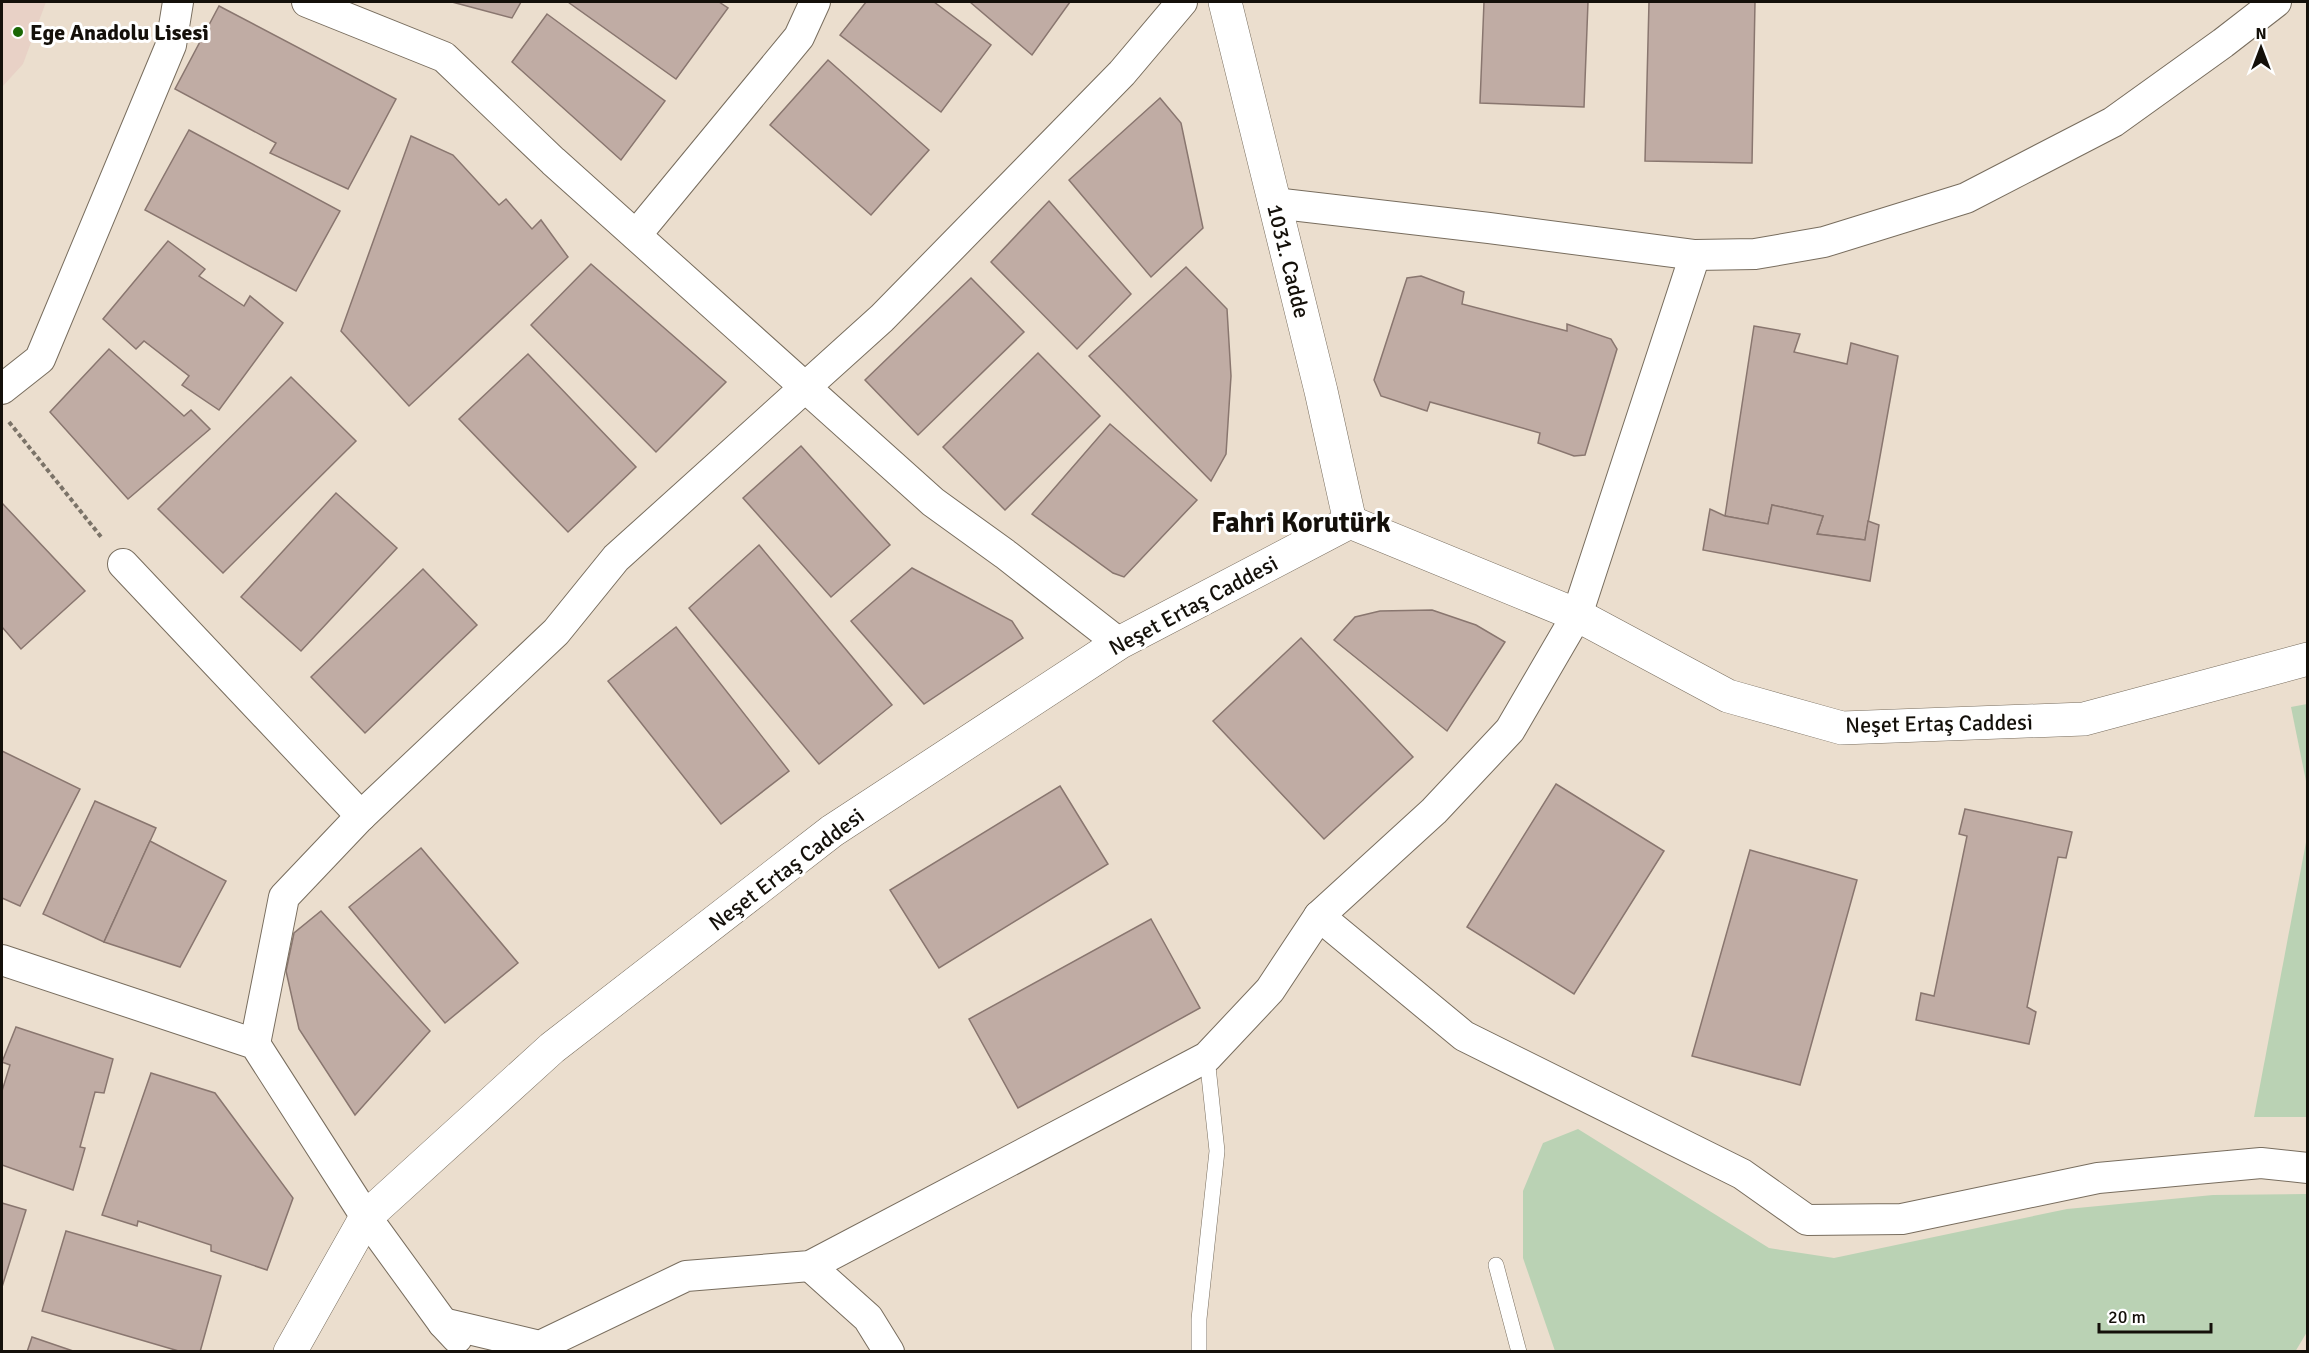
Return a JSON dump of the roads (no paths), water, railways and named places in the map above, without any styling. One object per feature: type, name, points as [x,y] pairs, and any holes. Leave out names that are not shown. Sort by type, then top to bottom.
[{"type":"main road","name":"1031. Cadde","points":[[1225,2],[1321,391],[1350,522]]},
{"type":"main road","name":"Neşet Ertaş Caddesi","points":[[290,1352],[366,1217],[552,1048],[832,831],[1119,643],[1350,522],[1577,615],[1728,696],[1842,728],[2084,719],[2307,659]]},
{"type":"street","points":[[2,389],[40,359],[171,45],[178,2]]},
{"type":"street","points":[[307,2],[444,57],[553,161],[933,502],[1005,554],[1119,643]]},
{"type":"street","points":[[636,235],[799,37],[815,2]]},
{"type":"street","points":[[255,1044],[284,897],[361,816],[555,632],[616,558],[882,318],[1122,74],[1182,2]]},
{"type":"street","points":[[1274,203],[1695,255],[1755,254],[1824,242],[1966,198],[2113,122],[2223,44],[2276,2]]},
{"type":"street","points":[[442,1323],[540,1346],[686,1276],[810,1266],[1207,1057],[1270,990],[1319,916],[1434,811],[1510,730],[1577,615],[1695,255]]},
{"type":"street","points":[[123,564],[361,816]]},
{"type":"street","points":[[1319,916],[1464,1036],[1742,1174],[1807,1220],[1902,1219],[2098,1178],[2261,1163],[2307,1168]]},
{"type":"street","points":[[2,960],[255,1044],[366,1217],[442,1323],[471,1352]]},
{"type":"street","points":[[810,1266],[868,1318],[889,1352]]},
{"type":"lane","points":[[1199,1352],[1199,1319],[1216,1151],[1207,1057]]},
{"type":"lane","points":[[1496,1264],[1519,1352]]},
{"type":"place","name":"Ege Anadolu Lisesi","points":[[18,32]]},
{"type":"district","name":"Fahri Korutürk","points":[[1301,522]]}]
